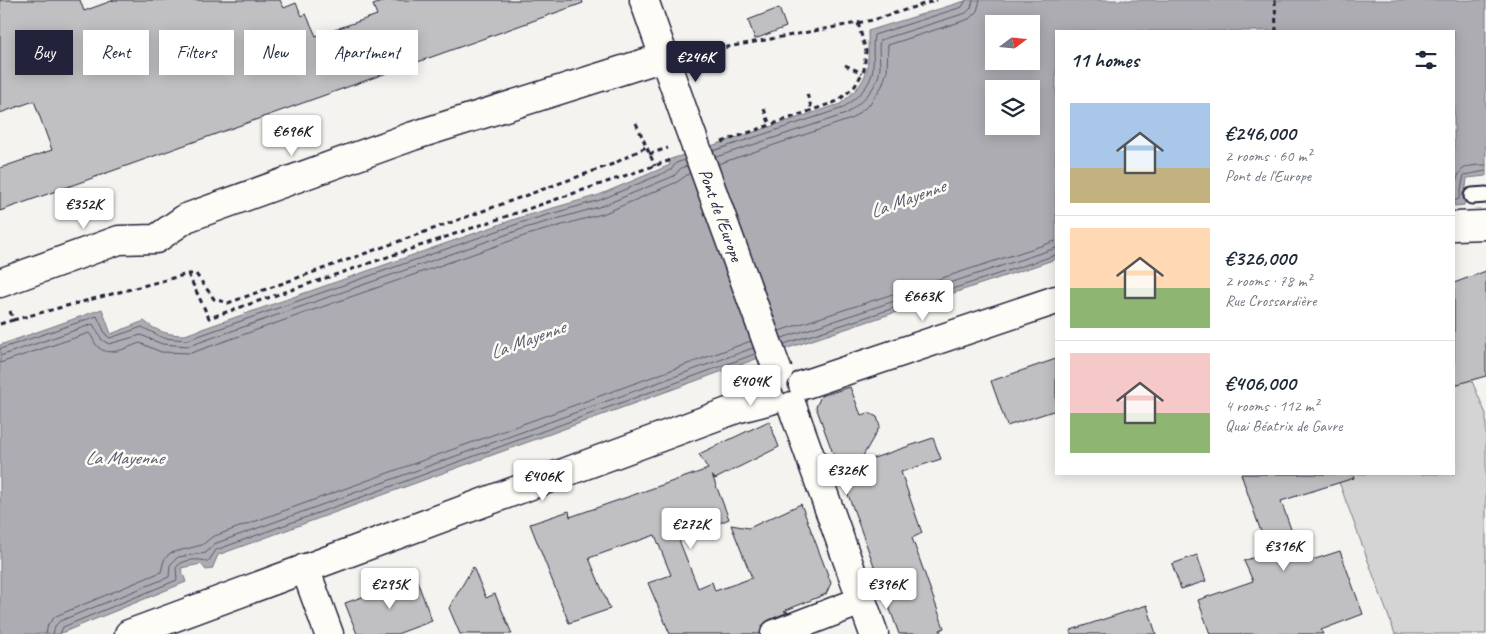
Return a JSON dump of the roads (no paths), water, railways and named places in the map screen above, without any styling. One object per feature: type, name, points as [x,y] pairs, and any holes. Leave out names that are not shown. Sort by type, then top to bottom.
[{"type":"street","name":"Pont de l'Europe","points":[[644,0],[778,372],[783,370],[794,372],[789,397]]},
{"type":"street","points":[[0,284],[119,240],[156,239],[186,218],[413,136],[664,57]]},
{"type":"street","points":[[1455,226],[1486,225]]},
{"type":"street","points":[[129,634],[736,408],[789,397],[1055,300]]},
{"type":"street","points":[[789,397],[874,634]]},
{"type":"street","points":[[305,568],[330,634]]},
{"type":"street","points":[[775,634],[861,601]]},
{"type":"water","name":"La Mayenne","points":[[968,0],[1486,0],[1486,176],[1467,178],[1464,205],[1455,206],[1455,30],[1055,30],[1055,259],[764,356],[218,555],[212,569],[206,570],[201,564],[181,568],[186,582],[59,634],[0,634],[0,345],[102,309],[111,334],[144,321],[163,332],[185,335],[521,217],[599,195],[670,165],[668,160],[840,104],[863,80],[868,64],[868,31]]}]
